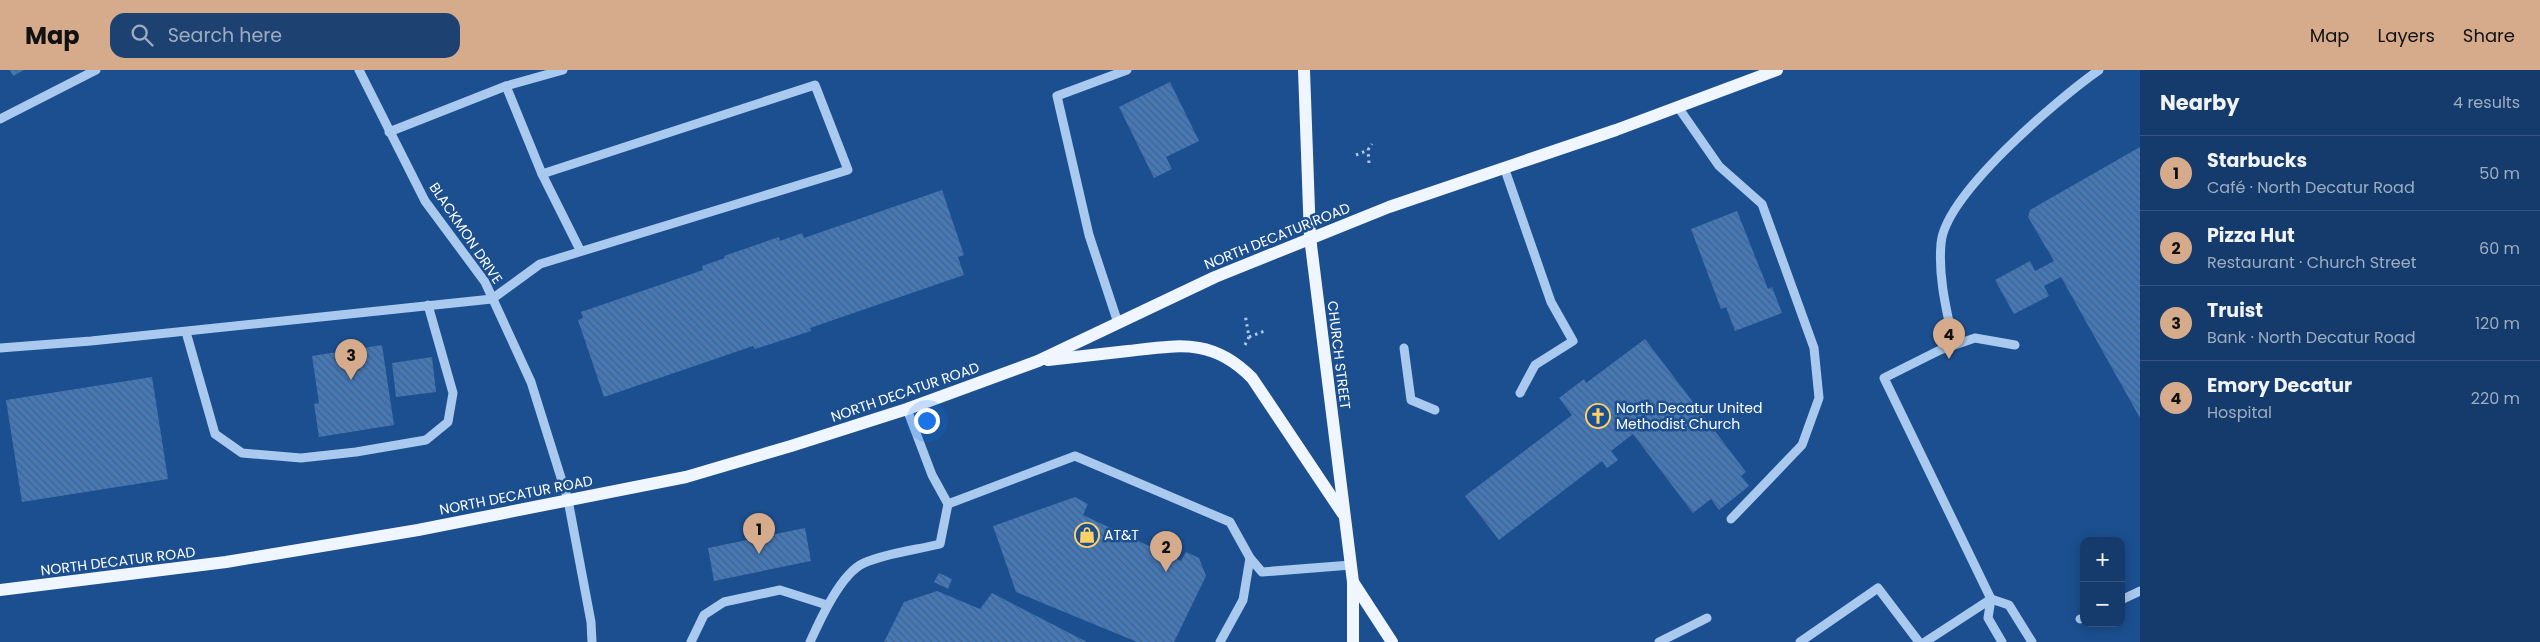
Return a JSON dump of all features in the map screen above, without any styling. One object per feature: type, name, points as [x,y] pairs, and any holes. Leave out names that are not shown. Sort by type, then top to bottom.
[{"type":"main road","name":"CHURCH STREET","points":[[1304,70],[1310,237],[1353,582],[1353,642]]},
{"type":"main road","name":"NORTH DECATUR ROAD","points":[[0,590],[110,578],[307,549],[686,477],[833,434],[1038,361],[1215,277],[1310,237],[1389,207],[1678,107],[1777,70]]},
{"type":"main road","points":[[1038,361],[1182,344],[1218,353],[1238,364],[1252,378],[1344,516]]},
{"type":"main road","points":[[1353,582],[1392,642]]},
{"type":"street","points":[[0,119],[96,70]]},
{"type":"street","name":"BLACKMON DRIVE","points":[[359,70],[425,201],[485,282],[531,382],[568,500],[591,622],[592,642]]},
{"type":"street","points":[[390,132],[506,86],[562,70]]},
{"type":"street","points":[[1118,323],[1089,235],[1057,96],[1127,70]]},
{"type":"street","points":[[1954,345],[1943,294],[1941,242],[1951,213],[1989,166],[2077,86],[2099,70]]},
{"type":"street","points":[[0,348],[186,332],[492,299],[540,264],[580,250],[848,170],[814,85],[542,174]]},
{"type":"street","points":[[506,86],[542,174],[580,250]]},
{"type":"street","points":[[1678,107],[1719,166],[1762,204],[1814,348],[1819,398],[1802,445],[1731,519]]},
{"type":"street","points":[[1504,168],[1551,302],[1573,341],[1535,365],[1520,393]]},
{"type":"street","points":[[186,332],[215,434],[242,453],[301,458],[347,453],[426,440],[448,422],[453,393],[428,305]]},
{"type":"street","points":[[2002,642],[1988,618],[1991,599],[1884,378],[1954,345],[1976,338],[2015,345]]},
{"type":"street","points":[[1404,348],[1411,400],[1435,410]]},
{"type":"street","points":[[810,642],[827,605],[841,585],[863,564],[940,544],[948,504],[932,475],[907,409]]},
{"type":"street","points":[[948,504],[1075,456],[1230,522],[1250,558],[1262,572],[1351,565]]},
{"type":"street","points":[[1220,642],[1243,600],[1250,558]]},
{"type":"street","points":[[1800,642],[1878,588],[1919,642]]},
{"type":"street","points":[[691,642],[704,615],[724,602],[780,590],[827,605]]},
{"type":"street","points":[[2125,598],[2140,591]]},
{"type":"street","points":[[1925,642],[1991,599]]},
{"type":"street","points":[[1991,599],[2010,605],[2032,642]]},
{"type":"street","points":[[1659,642],[1707,618]]},
{"type":"path","points":[[1356,155],[1368,150],[1372,144]]},
{"type":"path","points":[[1368,150],[1369,163]]},
{"type":"path","points":[[1243,348],[1249,337],[1245,314]]},
{"type":"path","points":[[1249,337],[1267,330]]},
{"type":"building","points":[[10,70],[24,70],[13,76]]},
{"type":"building","points":[[1170,82],[1199,141],[1166,157],[1172,169],[1154,178],[1119,107]]},
{"type":"building","points":[[2140,147],[2140,418],[2061,277],[2044,286],[2049,296],[2014,314],[1995,280],[2030,261],[2035,271],[2054,261],[2028,217],[2030,210]]},
{"type":"building","points":[[942,190],[964,255],[958,257],[964,275],[810,328],[811,331],[755,349],[753,346],[604,397],[578,320],[583,318],[581,312],[703,270],[702,266],[725,258],[724,256],[779,237],[780,241],[802,233],[804,238]]},
{"type":"building","points":[[1737,211],[1768,289],[1772,287],[1782,313],[1735,331],[1726,307],[1721,309],[1691,229]]},
{"type":"building","points":[[1645,339],[1746,472],[1741,476],[1749,486],[1719,510],[1711,499],[1693,513],[1633,434],[1611,451],[1618,460],[1607,468],[1602,461],[1499,540],[1465,496],[1572,415],[1559,398],[1584,379],[1586,383]]},
{"type":"building","points":[[382,345],[394,425],[319,437],[314,404],[319,403],[312,356]]},
{"type":"building","points":[[432,357],[436,392],[396,397],[392,363]]},
{"type":"building","points":[[152,377],[168,479],[22,502],[6,400]]},
{"type":"building","points":[[1075,497],[1088,504],[1083,515],[1181,561],[1186,552],[1199,558],[1206,576],[1174,642],[1137,642],[1016,592],[993,526]]},
{"type":"building","points":[[805,528],[811,561],[714,581],[708,548]]},
{"type":"building","points":[[939,573],[952,579],[948,589],[934,582]]},
{"type":"building","points":[[937,591],[980,609],[992,593],[1087,642],[884,642],[904,602]]},
{"type":"place","name":"Emory Decatur","points":[[1949,359]]},
{"type":"place","name":"Truist","points":[[351,380]]},
{"type":"place","name":"North Decatur United Methodist Church","points":[[1598,416]]},
{"type":"place","name":"AT&T","points":[[1087,535]]},
{"type":"place","name":"Starbucks","points":[[759,554]]},
{"type":"place","name":"Pizza Hut","points":[[1166,572]]}]
